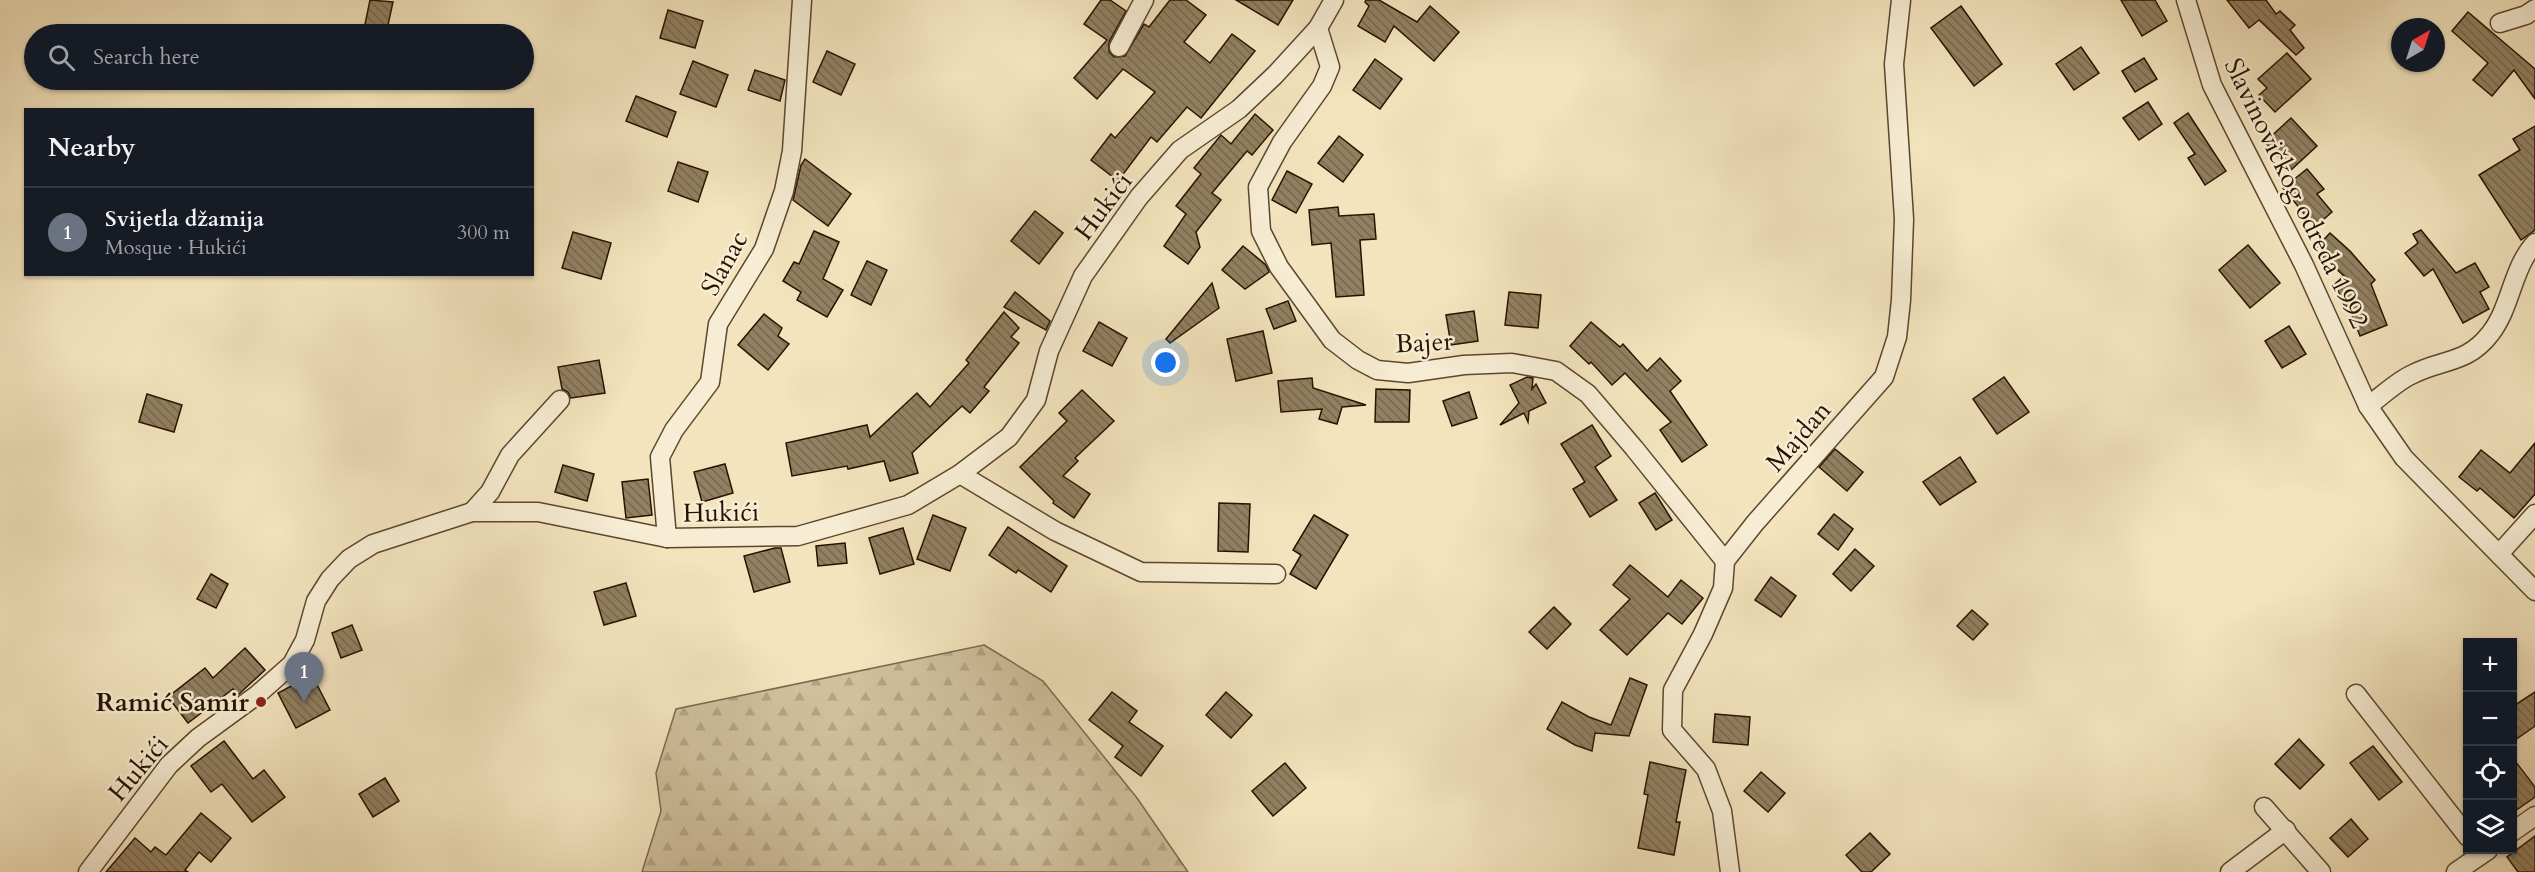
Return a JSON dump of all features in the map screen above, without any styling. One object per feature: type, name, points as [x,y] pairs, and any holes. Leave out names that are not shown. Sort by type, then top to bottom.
[{"type":"street","name":"Slanac","points":[[667,538],[660,457],[674,430],[710,382],[718,324],[764,249],[784,191],[792,151],[802,0]]},
{"type":"street","points":[[1119,47],[1144,0]]},
{"type":"street","name":"Hukići","points":[[88,872],[169,765],[198,738],[257,695],[292,664],[305,640],[316,602],[330,579],[349,559],[373,544],[472,513],[538,512],[667,538],[798,536],[908,505],[960,474],[1009,438],[1036,400],[1048,351],[1083,276],[1139,197],[1180,150],[1239,109],[1275,75],[1318,28],[1334,0]]},
{"type":"street","name":"Majdan","points":[[1725,561],[1884,377],[1897,338],[1904,219],[1894,64],[1901,0]]},
{"type":"street","name":"Slavinovičkog odreda 1992","points":[[2186,0],[2212,85],[2299,255],[2368,406],[2404,458],[2535,591]]},
{"type":"street","points":[[2500,23],[2526,15],[2535,9]]},
{"type":"street","name":"Bajer","points":[[1318,28],[1330,67],[1322,86],[1282,142],[1258,187],[1261,231],[1279,267],[1332,340],[1358,360],[1377,369],[1408,373],[1464,365],[1512,363],[1556,371],[1588,394],[1725,561]]},
{"type":"street","points":[[2368,406],[2413,374],[2464,358],[2490,335],[2508,301],[2518,272],[2535,243]]},
{"type":"street","points":[[472,513],[490,492],[510,456],[560,400]]},
{"type":"street","points":[[960,474],[1055,531],[1141,572],[1276,574]]},
{"type":"street","points":[[2499,554],[2535,514]]},
{"type":"street","points":[[1725,561],[1723,588],[1703,634],[1673,690],[1672,730],[1706,769],[1722,811],[1730,872]]},
{"type":"street","points":[[2356,694],[2463,831]]},
{"type":"street","points":[[2264,807],[2321,872]]},
{"type":"street","points":[[2517,829],[2535,816]]},
{"type":"street","points":[[2230,872],[2286,830]]},
{"type":"street","points":[[2456,872],[2478,854]]},
{"type":"green space","points":[[984,645],[1043,681],[1137,798],[1188,872],[642,872],[661,811],[656,773],[676,709]]},
{"type":"building","points":[[370,0],[393,2],[388,24],[365,24]]},
{"type":"building","points":[[1101,0],[1110,0],[1126,11],[1109,42],[1109,52],[1114,57],[1125,56],[1144,24],[1149,27],[1170,0],[1186,0],[1206,15],[1184,42],[1210,63],[1232,34],[1255,51],[1201,118],[1187,107],[1157,142],[1151,137],[1118,181],[1091,160],[1111,134],[1115,138],[1155,92],[1123,69],[1097,99],[1074,78],[1107,40],[1084,24]]},
{"type":"building","points":[[1236,0],[1293,0],[1278,25]]},
{"type":"building","points":[[1366,0],[1379,0],[1417,22],[1430,6],[1459,32],[1434,61],[1394,26],[1385,42],[1358,26],[1369,6]]},
{"type":"building","points":[[2121,0],[2155,0],[2167,21],[2142,36]]},
{"type":"building","points":[[2227,0],[2266,0],[2276,14],[2280,11],[2295,25],[2290,30],[2304,48],[2296,55],[2259,20],[2249,28]]},
{"type":"building","points":[[1961,6],[2002,64],[1974,86],[1931,28]]},
{"type":"building","points":[[668,10],[703,21],[695,48],[660,38]]},
{"type":"building","points":[[2468,12],[2535,69],[2535,99],[2514,70],[2492,96],[2473,80],[2488,63],[2452,31]]},
{"type":"building","points":[[2081,47],[2099,73],[2074,90],[2056,64]]},
{"type":"building","points":[[827,51],[855,64],[841,95],[813,82]]},
{"type":"building","points":[[2287,53],[2311,79],[2275,112],[2259,95],[2267,88],[2258,79]]},
{"type":"building","points":[[2144,58],[2157,79],[2135,92],[2122,71]]},
{"type":"building","points":[[1375,59],[1402,79],[1380,109],[1353,90]]},
{"type":"building","points":[[693,61],[728,75],[716,107],[680,94]]},
{"type":"building","points":[[755,70],[785,80],[780,101],[748,90]]},
{"type":"building","points":[[636,96],[676,112],[667,137],[626,121]]},
{"type":"building","points":[[2148,102],[2162,124],[2139,140],[2123,118]]},
{"type":"building","points":[[2188,113],[2226,171],[2205,185],[2188,158],[2195,154],[2174,123]]},
{"type":"building","points":[[1255,114],[1273,130],[1252,155],[1247,151],[1212,193],[1221,200],[1196,232],[1200,247],[1188,264],[1164,246],[1186,214],[1176,206],[1201,174],[1194,168],[1221,135],[1231,144]]},
{"type":"building","points":[[2291,118],[2317,146],[2291,170],[2265,142]]},
{"type":"building","points":[[2535,126],[2535,230],[2521,240],[2479,175],[2520,150],[2513,139]]},
{"type":"building","points":[[1339,136],[1363,155],[1343,182],[1318,163]]},
{"type":"building","points":[[805,159],[851,194],[828,226],[793,200],[801,165]]},
{"type":"building","points":[[678,162],[708,172],[698,202],[668,191]]},
{"type":"building","points":[[2307,169],[2324,189],[2317,194],[2332,212],[2315,227],[2283,188]]},
{"type":"building","points":[[1287,171],[1312,184],[1296,213],[1272,200]]},
{"type":"building","points":[[1338,207],[1339,216],[1374,214],[1376,239],[1360,240],[1364,295],[1336,297],[1331,243],[1312,245],[1309,210]]},
{"type":"building","points":[[1035,211],[1063,233],[1039,264],[1011,241]]},
{"type":"building","points":[[2421,230],[2456,273],[2475,263],[2489,287],[2480,292],[2489,309],[2463,323],[2433,269],[2424,276],[2405,253],[2418,243],[2413,234]]},
{"type":"building","points":[[814,231],[839,242],[823,279],[843,290],[827,317],[797,300],[801,292],[783,281],[794,262],[799,264]]},
{"type":"building","points":[[573,232],[611,243],[601,279],[562,268]]},
{"type":"building","points":[[2330,233],[2350,251],[2375,280],[2371,284],[2387,325],[2360,336],[2348,305],[2345,307],[2335,284],[2344,276],[2315,249]]},
{"type":"building","points":[[2248,245],[2280,283],[2250,308],[2219,270]]},
{"type":"building","points":[[1243,246],[1266,265],[1269,272],[1245,289],[1222,270]]},
{"type":"building","points":[[867,261],[887,270],[871,305],[851,295]]},
{"type":"building","points":[[1212,283],[1219,308],[1170,343],[1166,339]]},
{"type":"building","points":[[1015,292],[1050,321],[1046,330],[1004,307]]},
{"type":"building","points":[[1509,292],[1541,295],[1538,328],[1505,325]]},
{"type":"building","points":[[1288,301],[1296,321],[1274,329],[1266,309]]},
{"type":"building","points":[[1474,311],[1478,341],[1451,345],[1446,315]]},
{"type":"building","points":[[1004,312],[1019,328],[1011,337],[1019,343],[984,387],[989,391],[970,413],[962,406],[912,453],[918,473],[890,481],[884,461],[848,469],[847,466],[792,476],[786,443],[867,425],[870,437],[917,393],[930,407],[969,363],[966,360]]},
{"type":"building","points":[[764,314],[782,328],[778,336],[789,344],[768,370],[738,345]]},
{"type":"building","points":[[1099,322],[1127,338],[1112,366],[1083,351]]},
{"type":"building","points":[[1591,322],[1620,347],[1623,344],[1647,371],[1660,358],[1681,381],[1670,391],[1707,445],[1682,462],[1660,430],[1671,422],[1625,373],[1612,385],[1591,362],[1589,364],[1570,346]]},
{"type":"building","points":[[2289,326],[2306,354],[2282,368],[2265,341]]},
{"type":"building","points":[[1263,331],[1272,373],[1236,381],[1227,339]]},
{"type":"building","points":[[599,360],[605,393],[571,398],[568,392],[562,389],[558,367]]},
{"type":"building","points":[[1527,377],[1533,378],[1532,389],[1536,384],[1546,403],[1529,411],[1528,422],[1524,413],[1500,425],[1519,403],[1510,385]]},
{"type":"building","points":[[2004,377],[2029,412],[1997,434],[1973,399]]},
{"type":"building","points":[[1312,378],[1313,388],[1366,405],[1342,407],[1337,424],[1319,419],[1322,409],[1281,412],[1278,381]]},
{"type":"building","points":[[1376,389],[1410,390],[1409,422],[1375,422]]},
{"type":"building","points":[[1082,390],[1114,421],[1075,458],[1078,461],[1063,476],[1090,494],[1074,518],[1053,503],[1054,501],[1020,467],[1067,421],[1059,413]]},
{"type":"building","points":[[1469,392],[1477,418],[1452,426],[1443,401]]},
{"type":"building","points":[[147,394],[182,405],[174,432],[139,422]]},
{"type":"building","points":[[1592,425],[1611,456],[1595,467],[1617,500],[1590,517],[1573,489],[1585,482],[1561,444]]},
{"type":"building","points":[[2535,443],[2535,494],[2514,518],[2480,488],[2477,491],[2459,477],[2481,450],[2510,473]]},
{"type":"building","points":[[1835,449],[1863,472],[1847,491],[1819,467]]},
{"type":"building","points":[[1960,457],[1976,482],[1940,505],[1923,482]]},
{"type":"building","points":[[725,464],[733,493],[702,502],[694,472]]},
{"type":"building","points":[[563,465],[594,474],[587,501],[555,492]]},
{"type":"building","points":[[648,479],[652,515],[626,518],[622,482]]},
{"type":"building","points":[[1655,493],[1672,520],[1656,530],[1639,503]]},
{"type":"building","points":[[1219,503],[1250,504],[1248,552],[1218,551]]},
{"type":"building","points":[[1834,514],[1853,529],[1838,550],[1818,534]]},
{"type":"building","points":[[933,515],[966,528],[950,571],[917,559]]},
{"type":"building","points":[[1314,515],[1348,535],[1316,589],[1290,574],[1301,555],[1293,550]]},
{"type":"building","points":[[1008,527],[1067,566],[1051,592],[1018,570],[1016,573],[989,555]]},
{"type":"building","points":[[903,528],[914,564],[880,574],[869,538]]},
{"type":"building","points":[[845,543],[847,563],[818,566],[816,546]]},
{"type":"building","points":[[781,548],[790,582],[754,592],[744,556]]},
{"type":"building","points":[[1855,549],[1874,566],[1851,591],[1833,574]]},
{"type":"building","points":[[1630,565],[1668,597],[1681,580],[1703,598],[1682,624],[1668,613],[1627,655],[1600,630],[1630,599],[1613,585]]},
{"type":"building","points":[[211,574],[228,584],[216,608],[197,599]]},
{"type":"building","points":[[1771,577],[1796,596],[1781,617],[1755,600]]},
{"type":"building","points":[[626,583],[636,616],[604,625],[594,592]]},
{"type":"building","points":[[1554,607],[1571,624],[1547,649],[1529,632]]},
{"type":"building","points":[[1972,610],[1988,624],[1973,640],[1957,626]]},
{"type":"building","points":[[352,625],[362,650],[341,658],[332,633]]},
{"type":"building","points":[[245,648],[265,670],[238,695],[233,689],[188,723],[168,697],[205,668],[213,678]]},
{"type":"building","points":[[312,675],[330,710],[296,728],[278,693]]},
{"type":"building","points":[[1630,678],[1647,685],[1629,736],[1595,733],[1592,751],[1575,745],[1547,729],[1562,702],[1589,717],[1611,725]]},
{"type":"building","points":[[1112,692],[1137,711],[1129,722],[1163,746],[1141,776],[1115,757],[1123,746],[1089,720]]},
{"type":"building","points":[[1226,692],[1252,715],[1231,738],[1206,715]]},
{"type":"building","points":[[2535,692],[2535,726],[2517,739],[2517,704]]},
{"type":"building","points":[[1715,714],[1750,717],[1748,745],[1713,742]]},
{"type":"building","points":[[2299,739],[2324,765],[2300,789],[2275,764]]},
{"type":"building","points":[[224,741],[253,779],[264,770],[285,797],[252,822],[222,784],[211,792],[191,766]]},
{"type":"building","points":[[2373,746],[2402,782],[2379,800],[2350,763]]},
{"type":"building","points":[[1650,762],[1686,770],[1676,822],[1680,822],[1674,855],[1638,848],[1648,795],[1644,794]]},
{"type":"building","points":[[1285,763],[1306,788],[1273,816],[1252,791]]},
{"type":"building","points":[[2517,764],[2535,787],[2535,797],[2517,810]]},
{"type":"building","points":[[1761,772],[1785,793],[1768,812],[1744,791]]},
{"type":"building","points":[[385,778],[399,801],[373,817],[359,794]]},
{"type":"building","points":[[201,813],[231,838],[211,862],[199,852],[185,870],[188,872],[106,872],[135,838],[151,852],[155,847],[166,855]]},
{"type":"building","points":[[2351,819],[2368,839],[2348,857],[2330,838]]},
{"type":"building","points":[[1870,833],[1890,854],[1871,872],[1862,872],[1846,855]]},
{"type":"building","points":[[2535,836],[2535,872],[2518,872],[2507,857],[2517,854],[2517,850]]},
{"type":"place","name":"Ramić Samir","points":[[261,702]]},
{"type":"place","name":"Svijetla džamija","points":[[304,702]]}]
